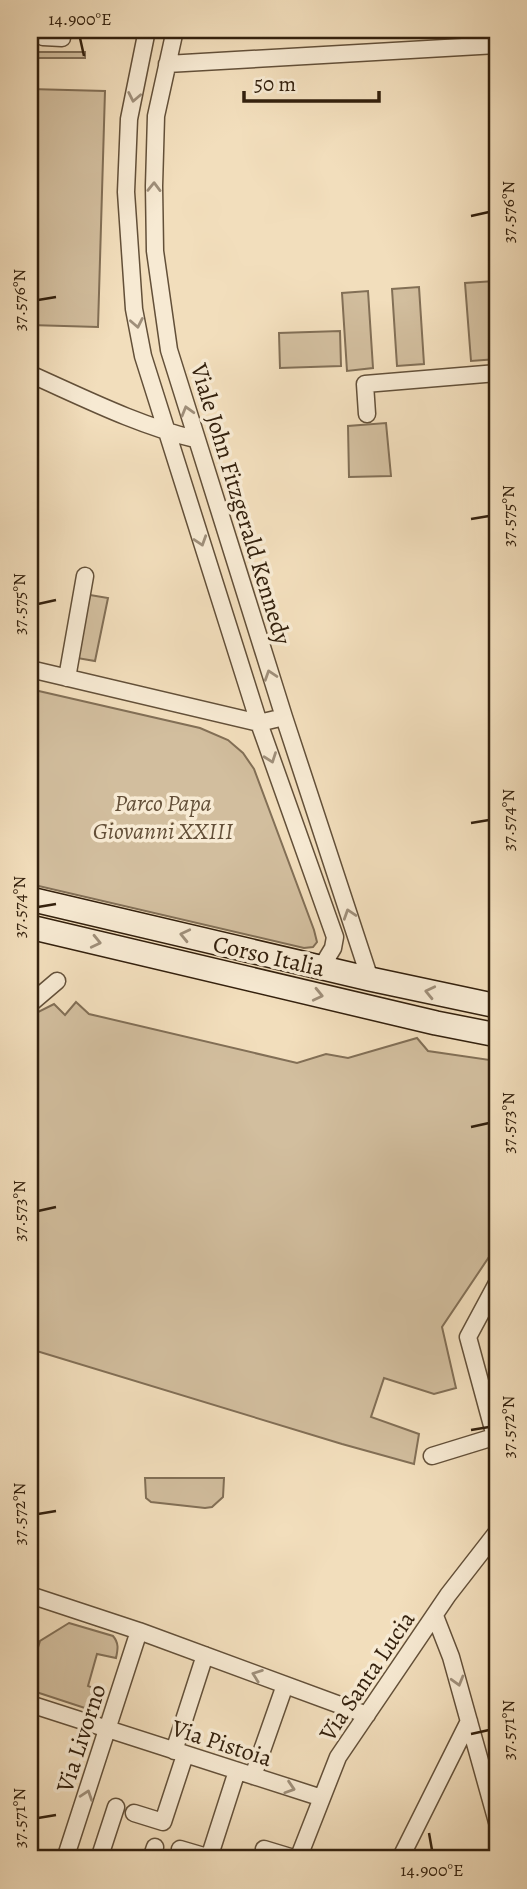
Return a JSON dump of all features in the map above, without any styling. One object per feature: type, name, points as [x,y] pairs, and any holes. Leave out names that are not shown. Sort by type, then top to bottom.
[{"type":"main road","name":"Corso Italia","points":[[30,899],[321,968],[497,1006]]},
{"type":"main road","name":"Corso Italia","points":[[30,927],[497,1035]]},
{"type":"street","points":[[30,30],[43,37],[62,38]]},
{"type":"street","name":"Viale John Fitzgerald Kennedy","points":[[147,30],[130,119],[126,192],[134,309],[143,355],[165,432],[259,723],[335,937],[333,948],[321,968]]},
{"type":"street","name":"Viale John Fitzgerald Kennedy","points":[[175,30],[156,116],[155,251],[169,350],[195,439],[370,979]]},
{"type":"street","points":[[167,64],[497,45]]},
{"type":"street","points":[[367,414],[365,384],[497,373]]},
{"type":"street","points":[[30,374],[165,432],[195,439]]},
{"type":"street","points":[[66,678],[85,576]]},
{"type":"street","points":[[30,669],[259,723],[284,717]]},
{"type":"street","points":[[30,1004],[57,981]]},
{"type":"street","points":[[432,1455],[497,1439],[468,1337],[497,1283]]},
{"type":"street","name":"Via Santa Lucia","points":[[297,1859],[338,1757],[448,1595],[497,1532]]},
{"type":"street","points":[[30,1595],[139,1631],[367,1715]]},
{"type":"street","points":[[435,1616],[451,1657],[497,1822]]},
{"type":"street","name":"Via Livorno","points":[[65,1859],[139,1631]]},
{"type":"street","points":[[134,1813],[163,1822],[205,1655]]},
{"type":"street","points":[[180,1849],[211,1858],[285,1685]]},
{"type":"street","name":"Via Pistoia","points":[[30,1704],[322,1798]]},
{"type":"street","points":[[400,1859],[469,1721]]},
{"type":"street","points":[[99,1859],[116,1807]]},
{"type":"street","points":[[264,1849],[297,1859]]},
{"type":"green space","points":[[30,52],[85,52],[85,58],[30,58]]},
{"type":"green space","points":[[30,89],[105,91],[98,327],[30,325]]},
{"type":"green space","points":[[495,281],[497,359],[471,361],[465,283]]},
{"type":"green space","points":[[419,287],[424,364],[397,366],[392,289]]},
{"type":"green space","points":[[368,291],[373,368],[347,371],[342,293]]},
{"type":"green space","points":[[340,331],[341,366],[280,368],[279,333]]},
{"type":"green space","points":[[386,423],[391,476],[349,477],[348,426]]},
{"type":"green space","points":[[90,595],[108,598],[95,661],[77,658]]},
{"type":"green space","name":"Parco Papa Giovanni XXIII","points":[[30,689],[200,728],[228,740],[243,753],[254,769],[314,930],[317,942],[313,947],[304,948],[30,884]]},
{"type":"green space","points":[[76,1002],[89,1014],[297,1063],[326,1054],[348,1058],[417,1038],[428,1051],[497,1061],[497,1248],[442,1327],[456,1388],[434,1394],[384,1378],[371,1417],[419,1434],[414,1464],[30,1349],[30,1016],[54,1004],[65,1015]]},
{"type":"green space","points":[[145,1478],[224,1478],[223,1497],[212,1507],[205,1508],[151,1502],[146,1498]]},
{"type":"green space","points":[[69,1623],[113,1636],[117,1644],[116,1658],[97,1654],[88,1686],[105,1693],[97,1712],[30,1690],[30,1674],[40,1641]]}]
